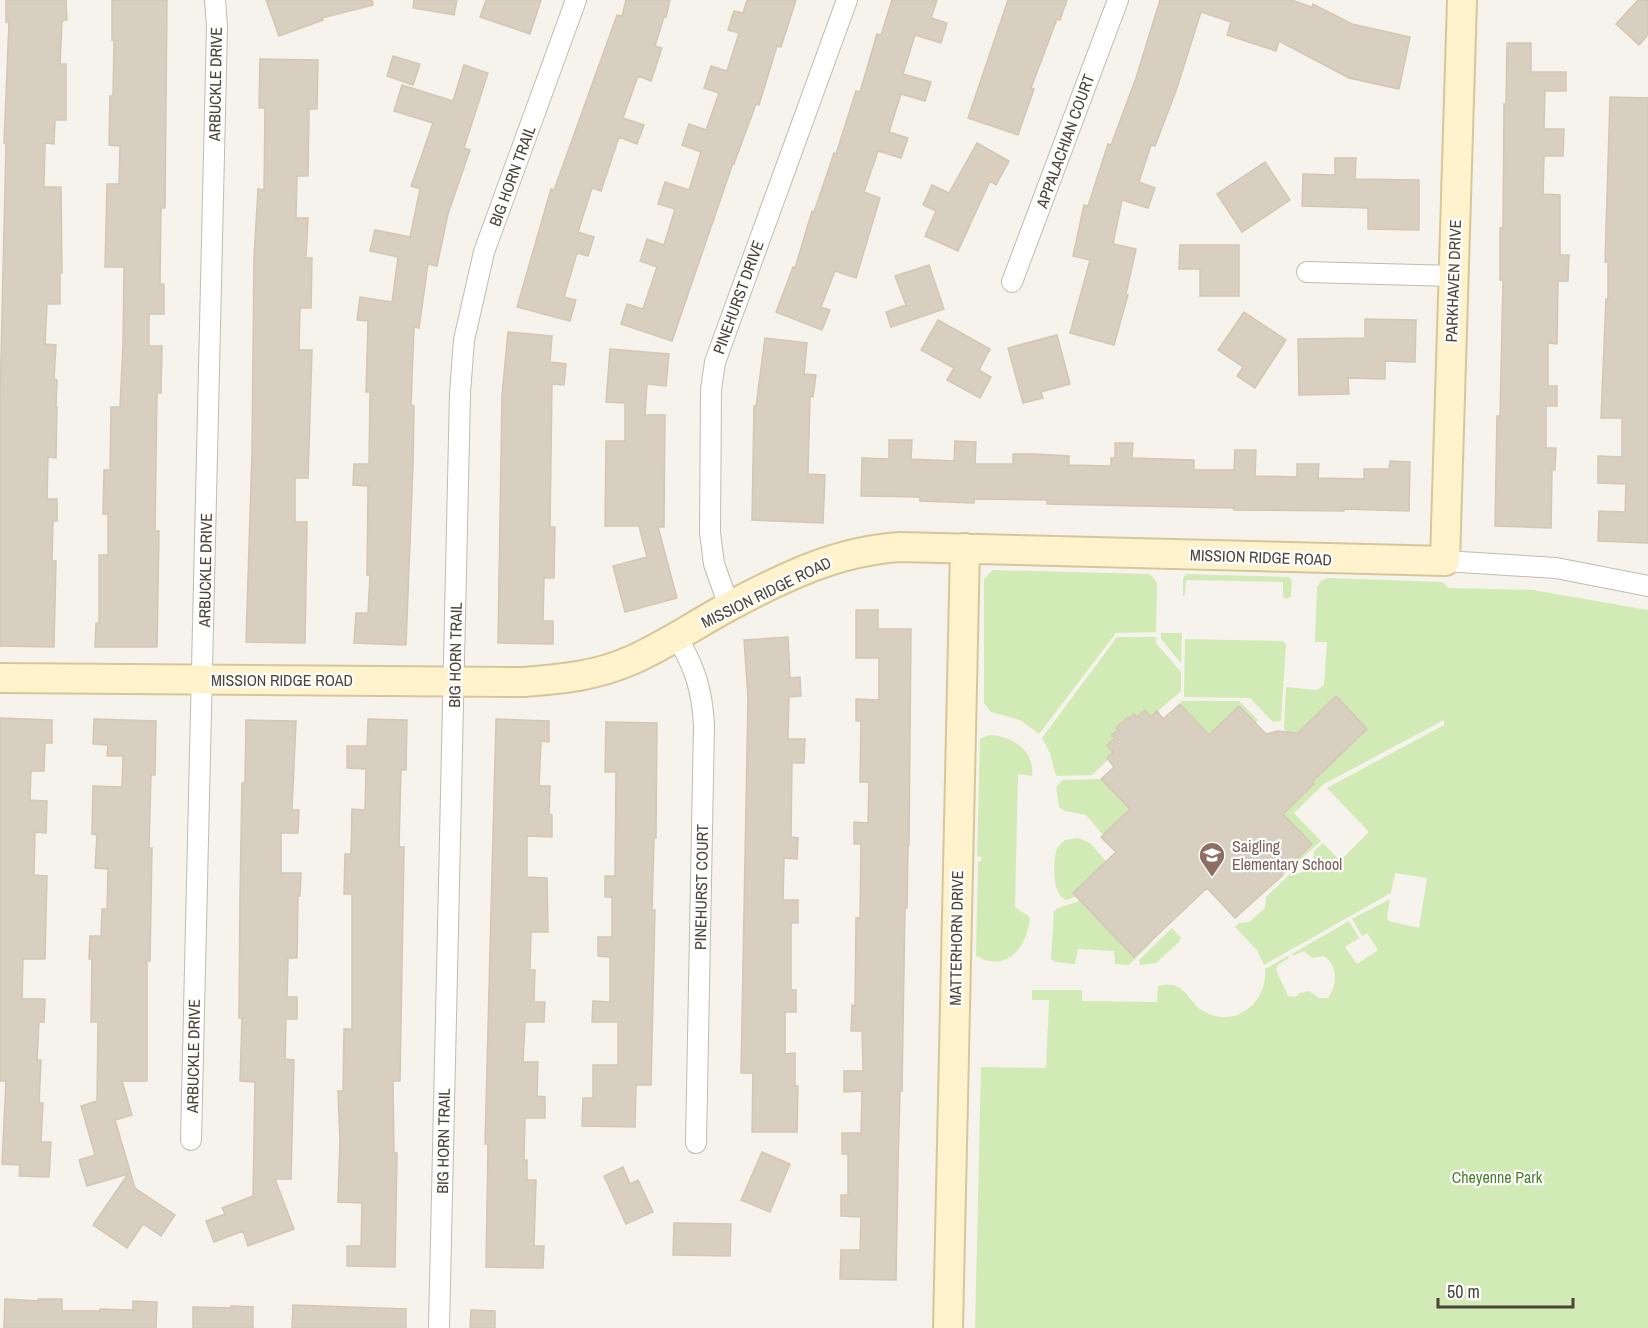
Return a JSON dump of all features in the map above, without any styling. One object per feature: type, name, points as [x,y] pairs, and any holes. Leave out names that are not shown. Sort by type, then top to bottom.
[{"type":"street","name":"ARBUCKLE DRIVE","points":[[191,1140],[215,0]]},
{"type":"street","name":"BIG HORN TRAIL","points":[[439,1328],[460,393],[464,340],[484,252],[576,0]]},
{"type":"street","name":"PINEHURST DRIVE","points":[[729,606],[714,564],[710,533],[711,390],[715,362],[847,0]]},
{"type":"street","name":"APPALACHIAN COURT","points":[[1012,282],[1118,0]]},
{"type":"street","name":"PARKHAVEN DRIVE","points":[[1445,561],[1462,0]]},
{"type":"street","points":[[1307,272],[1454,276]]},
{"type":"street","name":"MISSION RIDGE ROAD","points":[[0,678],[524,682],[579,677],[631,661],[729,606],[824,561],[873,549],[900,547],[1445,561],[1557,568],[1648,586]]},
{"type":"street","name":"MATTERHORN DRIVE","points":[[948,1328],[965,548]]},
{"type":"street","name":"PINEHURST COURT","points":[[677,637],[698,677],[703,701],[704,725],[696,1143]]},
{"type":"green space","points":[[993,570],[1148,574],[1157,583],[1156,632],[1116,633],[1039,734],[1020,720],[991,712],[984,703],[984,579]]},
{"type":"green space","points":[[1186,574],[1289,577],[1292,581],[1291,596],[1287,599],[1283,597],[1283,582],[1186,580],[1183,596],[1183,579]]},
{"type":"green space","name":"Cheyenne Park","points":[[1328,578],[1443,582],[1448,588],[1533,590],[1648,610],[1648,1328],[975,1328],[981,1067],[1046,1068],[1049,1000],[1032,1000],[1032,990],[1082,990],[1082,1001],[1157,1002],[1158,986],[1172,985],[1184,991],[1203,1011],[1215,1016],[1227,1017],[1247,1010],[1255,1002],[1265,981],[1265,969],[1288,956],[1289,958],[1278,965],[1276,970],[1288,996],[1296,997],[1299,993],[1309,991],[1319,998],[1328,998],[1335,982],[1332,964],[1323,956],[1312,958],[1304,951],[1293,956],[1292,954],[1349,921],[1359,938],[1345,947],[1357,964],[1378,950],[1367,933],[1362,936],[1352,919],[1390,899],[1387,918],[1389,921],[1419,928],[1427,878],[1395,873],[1391,893],[1264,965],[1257,950],[1235,927],[1239,923],[1249,922],[1265,908],[1266,897],[1291,873],[1301,873],[1313,862],[1314,851],[1323,843],[1340,861],[1369,832],[1327,788],[1444,725],[1444,720],[1324,784],[1294,813],[1321,841],[1283,875],[1282,873],[1311,844],[1283,814],[1314,784],[1312,782],[1367,729],[1336,696],[1295,736],[1284,730],[1286,687],[1317,690],[1324,685],[1327,642],[1315,642],[1317,587],[1321,581]]},
{"type":"green space","points":[[1161,633],[1182,633],[1181,663],[1161,639]]},
{"type":"green space","points":[[1117,637],[1156,637],[1156,643],[1181,672],[1181,691],[1151,717],[1144,710],[1137,717],[1134,714],[1129,719],[1127,717],[1116,728],[1118,730],[1113,735],[1115,738],[1107,745],[1113,752],[1107,757],[1109,759],[1092,775],[1057,776],[1050,753],[1042,738]]},
{"type":"green space","points":[[1185,639],[1282,641],[1286,644],[1281,721],[1273,722],[1250,698],[1184,697]]},
{"type":"green space","points":[[1182,701],[1239,701],[1258,720],[1255,723],[1239,706],[1209,735],[1180,704]]},
{"type":"green space","points":[[989,735],[1006,738],[1020,746],[1030,759],[1032,767],[1032,776],[1018,774],[1015,907],[1030,917],[1025,938],[1020,947],[1014,954],[997,962],[976,956],[978,861],[981,861],[982,857],[977,856],[980,739]]},
{"type":"green space","points":[[1101,779],[1130,809],[1103,835],[1086,815],[1065,811],[1059,807],[1056,787],[1063,780]]},
{"type":"green space","points":[[1078,838],[1090,843],[1106,861],[1073,893],[1076,897],[1066,900],[1061,897],[1056,886],[1054,864],[1056,852],[1065,840]]},
{"type":"green space","points":[[1080,900],[1134,957],[1152,942],[1129,965],[1115,964],[1114,951],[1078,949],[1075,964],[1055,962],[1051,959],[1054,911]]},
{"type":"green space","points":[[1172,928],[1181,938],[1179,942],[1156,963],[1140,965],[1139,960]]},
{"type":"building","points":[[6,0],[66,0],[67,20],[62,21],[60,64],[66,64],[66,120],[55,120],[54,144],[45,143],[44,187],[61,187],[60,304],[47,304],[45,344],[56,345],[54,379],[57,380],[56,458],[48,457],[47,499],[57,499],[57,521],[53,521],[52,561],[56,561],[54,647],[0,646],[0,401],[6,143],[4,143],[9,22],[6,22]]},
{"type":"building","points":[[112,0],[167,0],[165,208],[161,208],[160,284],[164,284],[164,314],[149,314],[149,346],[162,346],[161,393],[157,393],[155,531],[159,531],[157,647],[95,647],[96,623],[99,623],[99,555],[108,555],[108,514],[103,514],[104,470],[110,470],[111,407],[120,407],[123,345],[124,267],[105,267],[107,184],[119,184],[120,146],[109,145],[110,96],[113,96]]},
{"type":"building","points":[[266,0],[372,0],[373,5],[322,18],[323,20],[279,36]]},
{"type":"building","points":[[414,0],[457,0],[454,15],[413,8]]},
{"type":"building","points":[[486,0],[541,0],[530,34],[480,17]]},
{"type":"building","points":[[626,0],[670,0],[655,46],[662,48],[651,81],[638,76],[623,118],[644,125],[637,144],[619,137],[601,191],[592,188],[578,232],[594,237],[588,256],[577,253],[564,297],[576,300],[570,321],[517,307],[551,189],[554,190],[617,15],[622,16]]},
{"type":"building","points":[[747,0],[796,0],[781,47],[777,46],[759,105],[756,104],[733,163],[672,341],[621,324],[627,304],[643,309],[657,267],[640,261],[647,239],[664,245],[675,209],[658,204],[665,182],[689,190],[701,152],[682,145],[689,124],[706,130],[719,93],[704,88],[711,66],[727,71],[739,33],[728,30],[734,11],[743,13]]},
{"type":"building","points":[[892,0],[937,0],[931,18],[947,23],[941,43],[915,35],[903,74],[931,82],[925,101],[901,94],[889,132],[908,138],[901,158],[878,151],[864,192],[880,198],[856,278],[835,271],[821,307],[830,310],[822,330],[776,312],[793,267],[795,268],[812,211],[814,212],[834,153],[836,154],[856,91],[860,92],[877,34],[881,35]]},
{"type":"building","points":[[1008,0],[1067,0],[1060,20],[1057,19],[1031,88],[1034,89],[1018,135],[968,118]]},
{"type":"building","points":[[1160,0],[1291,0],[1312,7],[1313,4],[1352,24],[1410,37],[1399,89],[1349,78],[1279,41],[1276,51],[1227,35],[1231,22],[1201,12],[1177,88],[1155,146],[1151,145],[1139,182],[1155,188],[1148,208],[1122,200],[1113,244],[1136,249],[1126,294],[1128,295],[1114,345],[1070,333],[1090,260],[1073,256],[1084,205],[1088,206],[1108,144],[1111,145],[1136,78]]},
{"type":"building","points":[[1638,0],[1648,0],[1648,35],[1639,45],[1616,24]]},
{"type":"building","points":[[1507,43],[1531,43],[1531,72],[1566,72],[1566,91],[1545,91],[1544,129],[1564,129],[1563,156],[1544,156],[1543,194],[1560,195],[1560,255],[1569,255],[1568,281],[1558,281],[1557,344],[1548,343],[1548,386],[1557,386],[1557,406],[1546,406],[1546,448],[1556,448],[1555,470],[1552,470],[1551,528],[1495,526],[1503,280],[1500,280],[1500,228],[1503,228]]},
{"type":"building","points":[[393,56],[420,64],[413,85],[387,76]]},
{"type":"building","points":[[260,59],[318,60],[317,109],[309,109],[308,176],[297,176],[296,218],[308,218],[306,258],[312,258],[311,308],[300,308],[299,350],[312,350],[308,478],[295,478],[295,522],[307,522],[305,643],[246,642],[252,452],[254,257],[258,189],[264,190],[265,108],[259,108]]},
{"type":"building","points":[[464,65],[488,73],[464,148],[470,150],[448,214],[437,266],[428,264],[419,328],[414,327],[411,405],[414,406],[413,465],[406,645],[354,643],[356,613],[368,613],[370,575],[367,575],[368,486],[353,485],[354,464],[369,464],[370,392],[366,392],[368,321],[357,320],[360,297],[392,302],[398,257],[370,251],[375,230],[410,237],[420,189],[411,186],[433,123],[394,111],[402,85],[453,101]]},
{"type":"building","points":[[1610,97],[1648,98],[1648,543],[1598,541],[1599,511],[1625,512],[1626,484],[1598,483],[1598,456],[1622,457],[1622,418],[1601,418],[1606,299],[1608,299],[1608,262],[1605,262]]},
{"type":"building","points":[[977,143],[1009,161],[996,185],[990,181],[958,251],[925,236],[936,211],[923,205],[932,185],[949,193]]},
{"type":"building","points":[[1335,158],[1356,158],[1355,179],[1419,180],[1419,230],[1368,229],[1368,208],[1302,206],[1303,174],[1335,175]]},
{"type":"building","points":[[1265,162],[1290,200],[1242,232],[1217,194]]},
{"type":"building","points":[[1180,245],[1239,245],[1239,296],[1200,296],[1200,269],[1179,269]]},
{"type":"building","points":[[929,265],[944,309],[891,327],[886,312],[906,305],[895,276]]},
{"type":"building","points":[[1244,312],[1286,340],[1255,388],[1237,376],[1243,367],[1218,350]]},
{"type":"building","points":[[1365,319],[1416,320],[1415,362],[1385,361],[1385,379],[1348,378],[1349,394],[1299,395],[1298,339],[1365,338]]},
{"type":"building","points":[[938,320],[990,349],[979,370],[991,377],[980,398],[947,380],[954,368],[921,350]]},
{"type":"building","points":[[508,332],[552,336],[550,362],[566,364],[564,385],[552,384],[550,527],[555,527],[554,578],[544,578],[543,621],[553,621],[553,644],[498,643],[502,395]]},
{"type":"building","points":[[1057,335],[1070,384],[1041,392],[1043,398],[1023,403],[1008,348]]},
{"type":"building","points":[[765,338],[807,343],[804,374],[816,375],[813,397],[810,396],[808,474],[825,475],[823,523],[752,520],[754,406],[756,406]]},
{"type":"building","points":[[610,349],[669,354],[666,386],[647,384],[645,415],[665,415],[664,527],[658,527],[677,598],[625,612],[613,566],[647,557],[639,526],[605,526],[606,441],[625,441],[625,403],[606,402]]},
{"type":"building","points":[[889,440],[912,440],[911,459],[954,461],[955,441],[976,442],[975,464],[1013,464],[1013,454],[1035,454],[1069,456],[1069,465],[1111,466],[1111,458],[1115,458],[1115,443],[1133,443],[1132,458],[1194,460],[1194,470],[1234,470],[1235,450],[1256,450],[1255,476],[1297,477],[1297,464],[1319,464],[1318,478],[1364,479],[1364,469],[1389,469],[1390,461],[1410,462],[1409,511],[1234,510],[1234,508],[1047,504],[1047,500],[974,499],[974,503],[920,501],[920,497],[861,496],[862,458],[889,459]]},
{"type":"building","points":[[856,610],[878,610],[878,629],[911,629],[909,845],[907,908],[905,908],[896,1280],[840,1279],[841,1250],[860,1250],[861,1217],[841,1216],[841,1195],[848,1195],[848,1154],[842,1154],[842,1133],[861,1133],[862,1091],[844,1092],[844,1071],[863,1071],[862,1031],[851,1031],[852,1005],[855,1006],[856,918],[860,918],[861,844],[854,844],[854,822],[868,823],[869,782],[860,782],[861,721],[856,721],[856,699],[879,700],[879,658],[856,658]]},
{"type":"building","points":[[788,637],[790,678],[800,677],[801,696],[789,697],[788,739],[805,739],[804,763],[792,763],[791,837],[798,838],[797,859],[784,858],[783,900],[798,900],[798,923],[791,923],[791,990],[796,990],[796,1012],[785,1012],[785,1054],[795,1053],[795,1086],[798,1086],[797,1132],[752,1132],[753,1073],[741,1073],[748,698],[744,640]]},
{"type":"building","points":[[1336,696],[1367,729],[1312,782],[1314,784],[1283,814],[1312,844],[1282,873],[1283,875],[1235,918],[1207,888],[1134,957],[1073,893],[1116,852],[1101,837],[1130,809],[1101,779],[1114,767],[1107,758],[1113,752],[1107,745],[1115,738],[1112,735],[1118,730],[1116,728],[1128,717],[1129,719],[1134,714],[1137,717],[1145,710],[1151,717],[1157,711],[1163,719],[1180,704],[1209,735],[1239,706],[1266,734],[1277,731],[1298,733]]},
{"type":"building","points":[[0,718],[52,720],[52,743],[45,743],[44,771],[31,771],[30,800],[47,801],[46,833],[35,832],[34,875],[47,876],[45,959],[23,959],[22,999],[45,999],[44,1022],[39,1022],[37,1060],[41,1060],[39,1103],[43,1103],[41,1142],[51,1142],[49,1177],[19,1176],[20,1165],[2,1164],[6,1081],[0,1081]]},
{"type":"building","points":[[94,719],[156,721],[155,775],[151,775],[149,848],[152,848],[150,961],[147,961],[147,1081],[122,1081],[132,1115],[115,1120],[135,1188],[175,1215],[161,1236],[143,1224],[127,1248],[93,1225],[128,1174],[87,1186],[79,1160],[95,1155],[81,1106],[97,1101],[98,1022],[91,1022],[90,936],[101,936],[102,909],[107,909],[108,869],[95,868],[97,835],[92,834],[93,786],[122,787],[123,756],[107,756],[108,745],[93,744]]},
{"type":"building","points":[[368,719],[407,720],[406,770],[401,770],[399,847],[404,847],[400,1081],[393,1081],[394,1153],[397,1153],[395,1267],[347,1266],[347,1246],[361,1246],[362,1203],[338,1202],[340,1140],[338,1091],[343,1091],[344,1029],[352,1029],[352,894],[344,894],[345,854],[351,854],[352,809],[365,810],[366,769],[347,768],[347,746],[367,746]]},
{"type":"building","points":[[496,719],[549,721],[549,742],[541,741],[539,786],[550,786],[549,814],[552,815],[552,837],[527,836],[527,877],[547,878],[548,932],[531,932],[530,970],[535,970],[534,1002],[545,1002],[544,1022],[525,1022],[523,1062],[538,1062],[537,1096],[545,1097],[545,1118],[525,1118],[524,1160],[527,1160],[527,1180],[536,1180],[534,1246],[544,1246],[543,1268],[486,1267],[488,1144],[485,1144]]},
{"type":"building","points":[[246,720],[296,721],[292,810],[299,810],[298,833],[281,833],[281,873],[301,873],[300,896],[298,896],[297,958],[288,958],[287,997],[297,997],[297,1019],[286,1019],[285,1059],[294,1060],[291,1179],[275,1179],[294,1229],[248,1246],[243,1231],[214,1242],[206,1221],[225,1214],[222,1208],[253,1196],[255,1082],[240,1081],[242,1018],[239,1018],[242,783],[245,783]]},
{"type":"building","points":[[606,722],[657,723],[656,838],[654,838],[652,910],[655,910],[651,1085],[636,1085],[635,1127],[582,1126],[583,1098],[593,1098],[593,1065],[618,1065],[618,1022],[592,1022],[593,1001],[610,1002],[610,957],[598,956],[598,937],[612,937],[612,897],[605,897],[605,876],[615,876],[616,772],[605,772]]},
{"type":"building","points":[[762,1152],[790,1164],[770,1212],[741,1200]]},
{"type":"building","points":[[623,1167],[630,1184],[638,1180],[653,1212],[626,1224],[604,1176]]},
{"type":"building","points":[[674,1223],[731,1224],[730,1256],[673,1255]]},
{"type":"building","points":[[5,1299],[38,1301],[38,1299],[62,1299],[62,1311],[133,1310],[133,1301],[157,1302],[156,1328],[4,1328]]},
{"type":"building","points":[[293,1305],[406,1309],[406,1328],[292,1328]]},
{"type":"building","points":[[231,1306],[253,1307],[253,1328],[193,1328],[193,1307],[231,1308]]},
{"type":"building","points":[[471,1310],[495,1311],[495,1328],[470,1328]]},
{"type":"place","name":"Saigling Elementary School","points":[[1212,878]]}]
